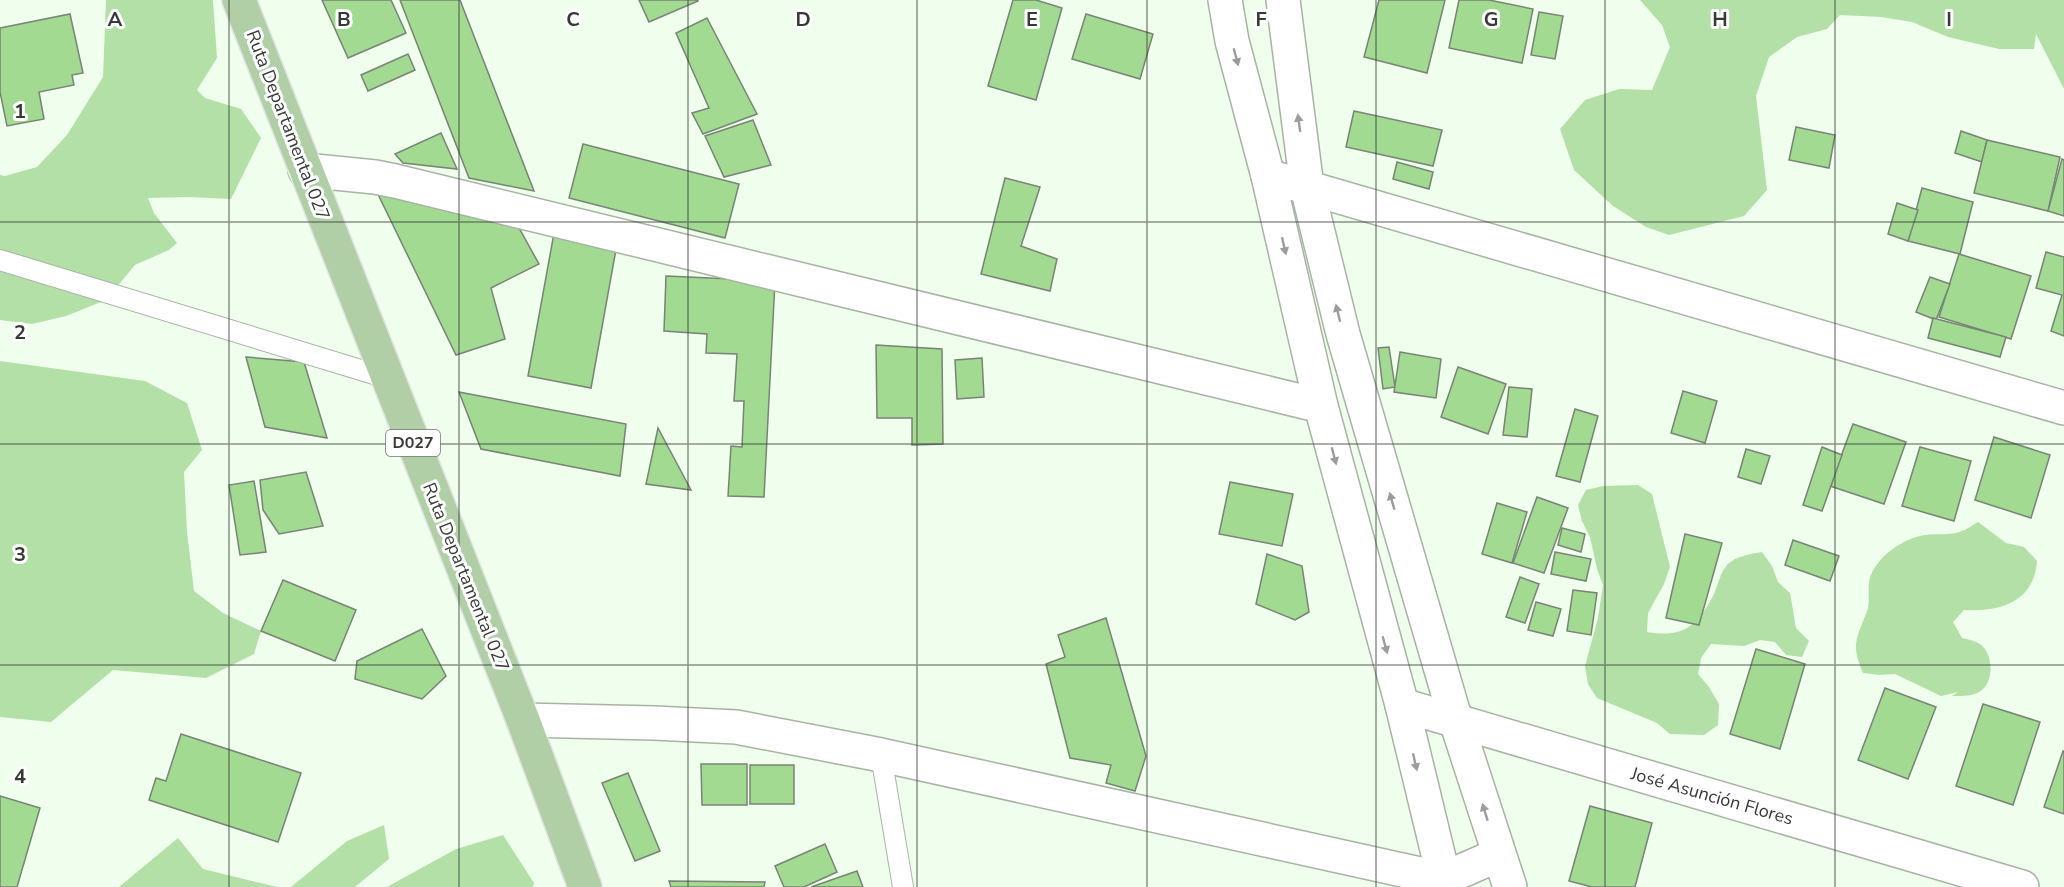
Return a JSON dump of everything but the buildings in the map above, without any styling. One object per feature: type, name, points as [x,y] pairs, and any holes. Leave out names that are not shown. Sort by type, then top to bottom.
[{"type":"main road","name":"Ruta Departamental 027","points":[[239,0],[523,720],[585,887]]},
{"type":"street","points":[[1225,0],[1232,40],[1268,176],[1321,406],[1401,705],[1445,883]]},
{"type":"street","points":[[1282,0],[1307,188],[1343,334],[1456,721],[1510,887]]},
{"type":"street","points":[[305,170],[395,181],[1321,406]]},
{"type":"street","points":[[1268,176],[2064,408]]},
{"type":"street","name":"José Asunción Flores","points":[[1401,705],[2022,887]]},
{"type":"street","points":[[523,720],[736,727],[881,755],[1445,883],[1498,855]]},
{"type":"lane","points":[[0,260],[387,378]]},
{"type":"lane","points":[[881,755],[903,887]]},
{"type":"green space","points":[[106,0],[213,0],[217,58],[197,90],[205,98],[241,109],[261,138],[231,199],[148,198],[154,213],[177,243],[169,250],[135,265],[106,300],[66,316],[32,324],[0,320],[0,175],[5,176],[37,167],[67,135],[103,77]]},
{"type":"green space","points":[[1640,0],[2064,0],[2064,89],[2036,34],[2034,49],[1999,49],[1948,37],[1912,22],[1881,17],[1840,15],[1827,29],[1797,37],[1769,57],[1756,96],[1767,190],[1744,216],[1669,235],[1646,227],[1613,206],[1574,170],[1560,129],[1585,100],[1619,89],[1652,90],[1670,47],[1662,25]]},
{"type":"green space","points":[[0,361],[145,381],[187,403],[202,450],[184,472],[187,532],[194,591],[223,613],[261,631],[254,654],[206,678],[113,670],[51,722],[0,717]]},
{"type":"green space","points":[[1638,485],[1652,494],[1670,567],[1664,584],[1648,613],[1647,632],[1670,633],[1688,628],[1708,605],[1727,565],[1739,557],[1762,552],[1772,566],[1778,582],[1790,593],[1796,628],[1809,641],[1802,657],[1786,655],[1775,642],[1760,640],[1744,646],[1711,644],[1701,658],[1698,674],[1719,704],[1718,725],[1704,735],[1670,734],[1657,723],[1597,698],[1588,684],[1585,666],[1598,618],[1603,585],[1590,537],[1582,521],[1578,505],[1586,490],[1603,486]]},
{"type":"green space","points":[[1978,522],[2006,543],[2024,547],[2037,561],[2035,575],[2030,586],[2013,602],[1991,609],[1964,610],[1953,622],[1962,638],[1981,645],[1986,650],[1991,670],[1984,688],[1969,695],[1952,696],[1958,692],[1941,696],[1895,674],[1863,673],[1857,655],[1856,641],[1868,607],[1870,579],[1880,561],[1886,554],[1909,540],[1925,535],[1957,533]]},
{"type":"green space","points":[[384,825],[389,859],[355,887],[291,887],[347,841]]},
{"type":"green space","points":[[503,835],[534,883],[533,887],[387,887],[456,849]]},
{"type":"green space","points":[[178,838],[203,869],[277,887],[119,887]]}]
